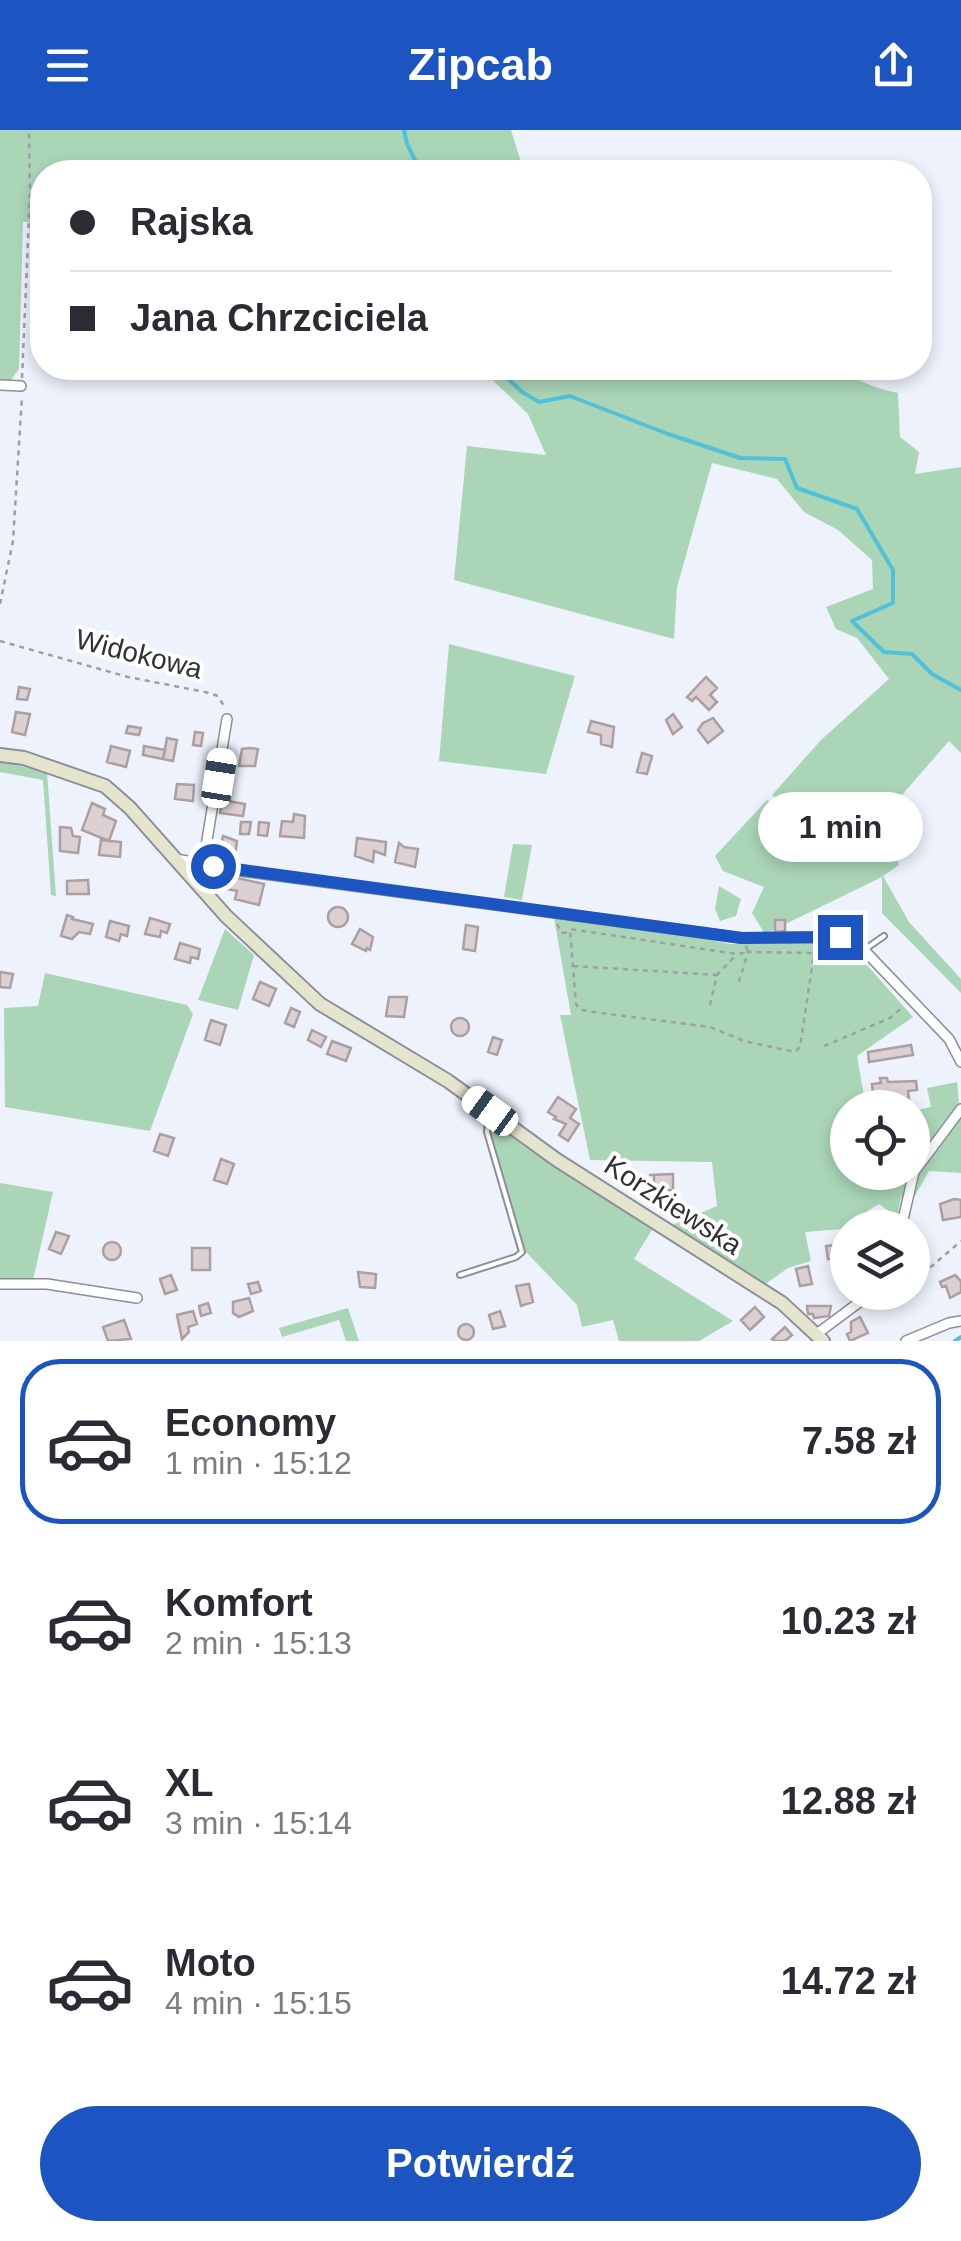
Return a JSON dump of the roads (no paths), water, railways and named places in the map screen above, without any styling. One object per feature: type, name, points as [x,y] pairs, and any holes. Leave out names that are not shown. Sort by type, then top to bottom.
[{"type":"street","points":[[0,385],[21,386]]},
{"type":"street","points":[[204,864],[227,719]]},
{"type":"street","name":"Korzkiewska","points":[[0,755],[24,758],[105,786],[130,808],[226,916],[320,1004],[374,1039],[406,1054],[557,1160],[782,1303],[821,1337]]},
{"type":"street","points":[[176,859],[553,918],[742,938],[830,935],[855,942],[864,950],[949,1039],[960,1059]]},
{"type":"street","points":[[905,1210],[914,1172],[960,1111]]},
{"type":"street","points":[[0,1284],[47,1284],[137,1298]]},
{"type":"street","points":[[821,1337],[852,1310]]},
{"type":"street","points":[[906,1341],[961,1322]]},
{"type":"lane","points":[[864,950],[884,936]]},
{"type":"lane","points":[[460,1275],[522,1252],[487,1132],[492,1112]]},
{"type":"waterway","points":[[404,130],[415,160]]},
{"type":"waterway","points":[[510,380],[539,402],[570,396],[740,458],[785,459],[797,488],[857,509],[893,570],[893,603],[852,621],[884,652],[912,654],[932,674],[961,690]]},
{"type":"waterway","points":[[955,1341],[961,1337]]}]
